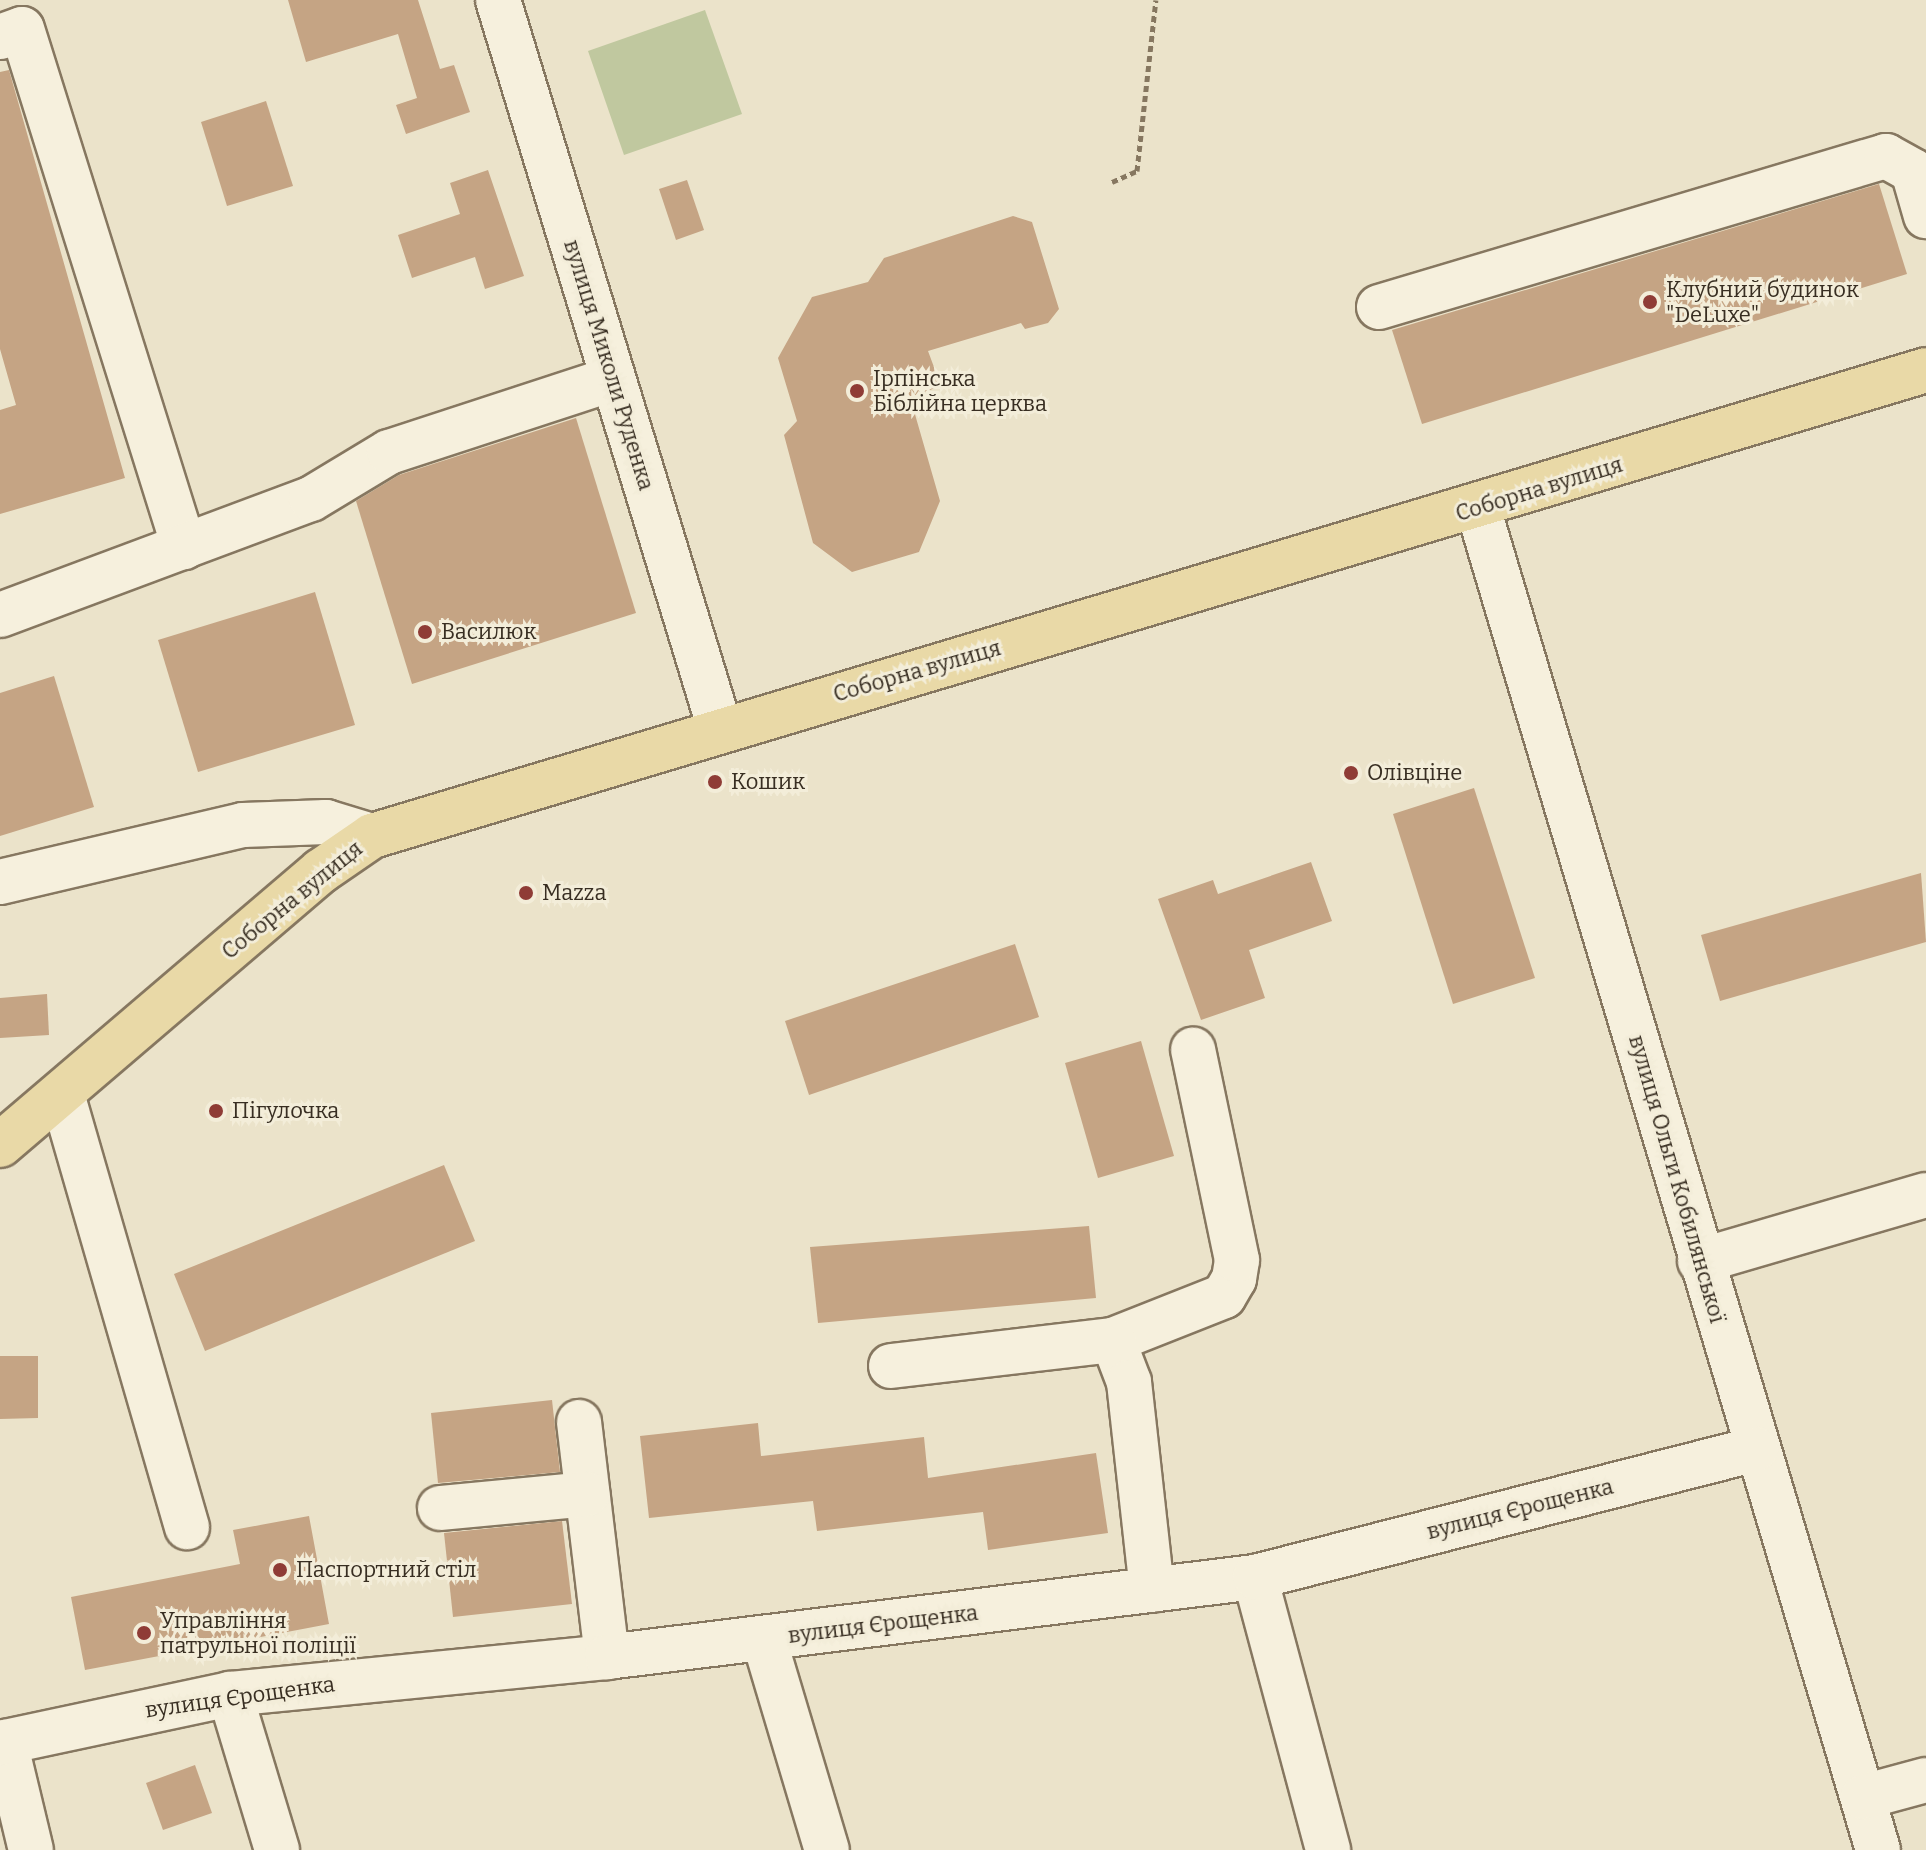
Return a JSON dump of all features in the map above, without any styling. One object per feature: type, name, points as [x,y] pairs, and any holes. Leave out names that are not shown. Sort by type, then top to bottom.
[{"type":"main road","name":"Соборна вулиця","points":[[0,1145],[321,871],[372,836],[720,729],[1478,508],[1926,370]]},
{"type":"street","name":"вулиця Миколи Руденка","points":[[498,0],[720,729]]},
{"type":"street","points":[[0,37],[22,29],[184,547]]},
{"type":"street","points":[[1379,307],[1886,156],[1913,171],[1926,216]]},
{"type":"street","points":[[0,615],[311,499],[389,452],[612,379]]},
{"type":"street","name":"вулиця Ольги Кобилянської","points":[[1478,508],[1878,1850]]},
{"type":"street","points":[[0,882],[243,825],[326,822],[372,836]]},
{"type":"street","points":[[891,1366],[1113,1340],[1224,1296],[1234,1279],[1237,1260],[1193,1050]]},
{"type":"street","points":[[62,1094],[187,1527]]},
{"type":"street","points":[[1700,1261],[1926,1195]]},
{"type":"street","points":[[1113,1340],[1129,1382],[1152,1590]]},
{"type":"street","points":[[579,1422],[607,1657]]},
{"type":"street","name":"вулиця Єрощенка","points":[[2,1742],[230,1694],[607,1657],[1255,1577],[1756,1449]]},
{"type":"street","points":[[440,1508],[587,1494]]},
{"type":"street","points":[[1255,1577],[1328,1850]]},
{"type":"street","points":[[764,1639],[827,1850]]},
{"type":"street","points":[[230,1694],[277,1850]]},
{"type":"street","points":[[2,1742],[31,1850]]},
{"type":"street","points":[[1863,1797],[1926,1780]]},
{"type":"path","points":[[1112,182],[1137,171],[1156,0]]},
{"type":"green space","points":[[705,10],[742,114],[624,155],[588,51]]},
{"type":"building","points":[[288,0],[418,0],[440,69],[454,65],[470,112],[406,134],[396,105],[417,98],[398,34],[306,62]]},
{"type":"building","points":[[9,70],[125,478],[0,514],[0,410],[16,405],[0,349],[0,72]]},
{"type":"building","points":[[266,101],[293,186],[227,206],[201,122]]},
{"type":"building","points":[[488,170],[524,276],[485,289],[475,257],[412,278],[398,235],[460,214],[450,183]]},
{"type":"building","points":[[687,180],[704,230],[676,240],[659,189]]},
{"type":"building","name":"Клубний будинок \"DeLuxe\"","points":[[1879,184],[1907,274],[1422,424],[1392,330]]},
{"type":"building","name":"Ірпінська Біблійна церква","points":[[1013,216],[1032,222],[1059,309],[1048,323],[1025,329],[1021,323],[928,351],[941,386],[910,397],[940,501],[919,552],[852,572],[813,543],[784,435],[797,421],[778,358],[812,297],[868,282],[884,258]]},
{"type":"building","points":[[576,418],[636,613],[412,684],[356,501],[399,475]]},
{"type":"building","points":[[315,592],[355,725],[198,772],[158,640]]},
{"type":"building","points":[[54,676],[94,807],[0,836],[0,693]]},
{"type":"building","points":[[1474,788],[1535,978],[1453,1004],[1393,814]]},
{"type":"building","points":[[1311,862],[1332,921],[1249,950],[1265,998],[1201,1020],[1158,899],[1213,880],[1218,894]]},
{"type":"building","points":[[1921,873],[1926,942],[1720,1001],[1701,935]]},
{"type":"building","points":[[1015,944],[1039,1017],[809,1095],[785,1021]]},
{"type":"building","points":[[47,994],[49,1035],[0,1038],[0,998]]},
{"type":"building","points":[[1141,1041],[1174,1156],[1098,1178],[1065,1063]]},
{"type":"building","points":[[444,1165],[475,1241],[205,1351],[174,1274]]},
{"type":"building","points":[[1089,1226],[1096,1298],[818,1323],[810,1247]]},
{"type":"building","points":[[0,1356],[38,1356],[38,1418],[0,1419]]},
{"type":"building","points":[[552,1400],[560,1472],[438,1483],[431,1413]]},
{"type":"building","points":[[758,1423],[761,1456],[924,1437],[928,1478],[1096,1453],[1108,1533],[988,1550],[983,1512],[817,1531],[813,1501],[649,1518],[640,1436]]},
{"type":"building","points":[[309,1516],[329,1624],[85,1670],[71,1597],[240,1564],[233,1530]]},
{"type":"building","points":[[562,1521],[572,1604],[453,1617],[444,1533]]},
{"type":"building","points":[[195,1765],[212,1813],[163,1830],[146,1783]]},
{"type":"place","name":"Клубний будинок \"DeLuxe\"","points":[[1650,302]]},
{"type":"place","name":"Ірпінська Біблійна церква","points":[[857,391]]},
{"type":"place","name":"Василюк","points":[[425,632]]},
{"type":"place","name":"Олівціне","points":[[1351,773]]},
{"type":"place","name":"Кошик","points":[[715,782]]},
{"type":"place","name":"Mazza","points":[[526,893]]},
{"type":"place","name":"Пігулочка","points":[[216,1111]]},
{"type":"place","name":"Паспортний стіл","points":[[280,1570]]},
{"type":"place","name":"Управління патрульної поліції","points":[[144,1633]]}]
